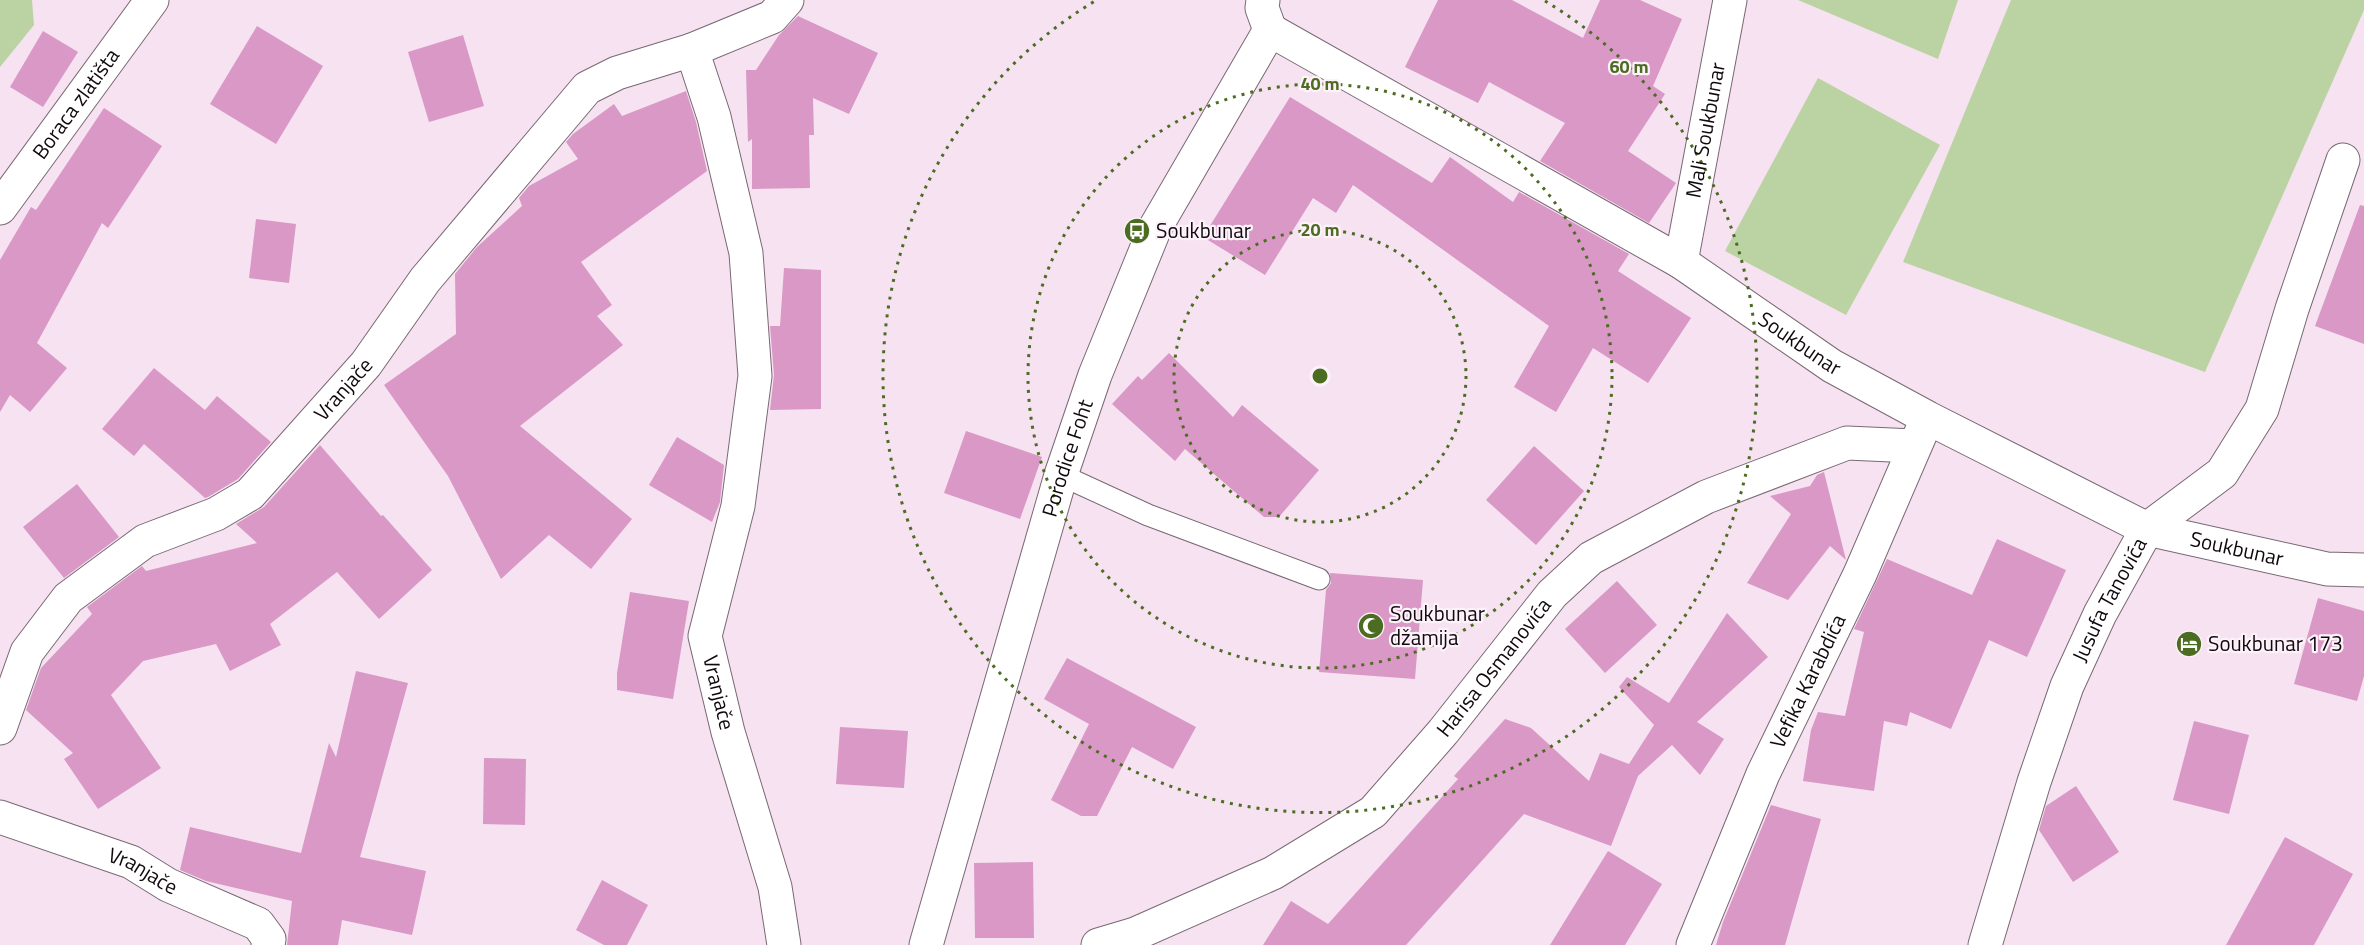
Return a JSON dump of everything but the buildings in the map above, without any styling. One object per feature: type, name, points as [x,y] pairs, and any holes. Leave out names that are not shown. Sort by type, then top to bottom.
[{"type":"street","name":"Boraca zlatišta","points":[[0,208],[152,0]]},
{"type":"street","name":"Vranjače","points":[[0,728],[27,652],[68,598],[145,541],[216,514],[250,494],[366,364],[425,280],[587,88],[617,73],[692,50],[772,17],[788,0]]},
{"type":"street","name":"Mali Soukbunar","points":[[1681,262],[1730,0]]},
{"type":"street","name":"Soukbunar","points":[[1266,15],[1681,262],[1832,366],[1921,432],[2147,529],[2327,568],[2364,570]]},
{"type":"street","name":"Porodice Foht","points":[[926,945],[1061,475],[1095,375],[1155,228],[1266,15]]},
{"type":"street","name":"Vranjače","points":[[692,50],[714,117],[746,253],[755,376],[738,506],[705,636],[728,732],[774,887],[784,945]]},
{"type":"street","name":"Jusufa Tanovića","points":[[1985,945],[2034,782],[2067,686],[2100,614],[2147,529],[2223,473],[2262,409],[2292,309],[2343,160]]},
{"type":"street","name":"Harisa Osmanovića","points":[[1098,945],[1135,934],[1273,873],[1373,812],[1443,732],[1552,594],[1591,558],[1706,497],[1847,443],[1921,432]]},
{"type":"street","name":"Vefika Karabdića","points":[[1693,945],[1762,774],[1860,574],[1921,432]]},
{"type":"street","name":"Vranjače","points":[[0,817],[131,862],[168,885],[258,924],[269,939],[268,945]]},
{"type":"lane","points":[[1061,475],[1148,514],[1319,579]]},
{"type":"green space","points":[[0,0],[32,0],[34,25],[0,67]]},
{"type":"green space","points":[[1798,0],[1958,0],[1938,59]]},
{"type":"green space","points":[[2011,0],[2364,0],[2364,10],[2205,372],[1903,262]]},
{"type":"green space","points":[[1818,78],[1940,145],[1846,315],[1725,251]]},
{"type":"place","name":"Soukbunar","points":[[1137,231]]},
{"type":"place","name":"Soukbunar džamija","points":[[1371,626]]},
{"type":"place","name":"Soukbunar 173","points":[[2189,644]]}]
